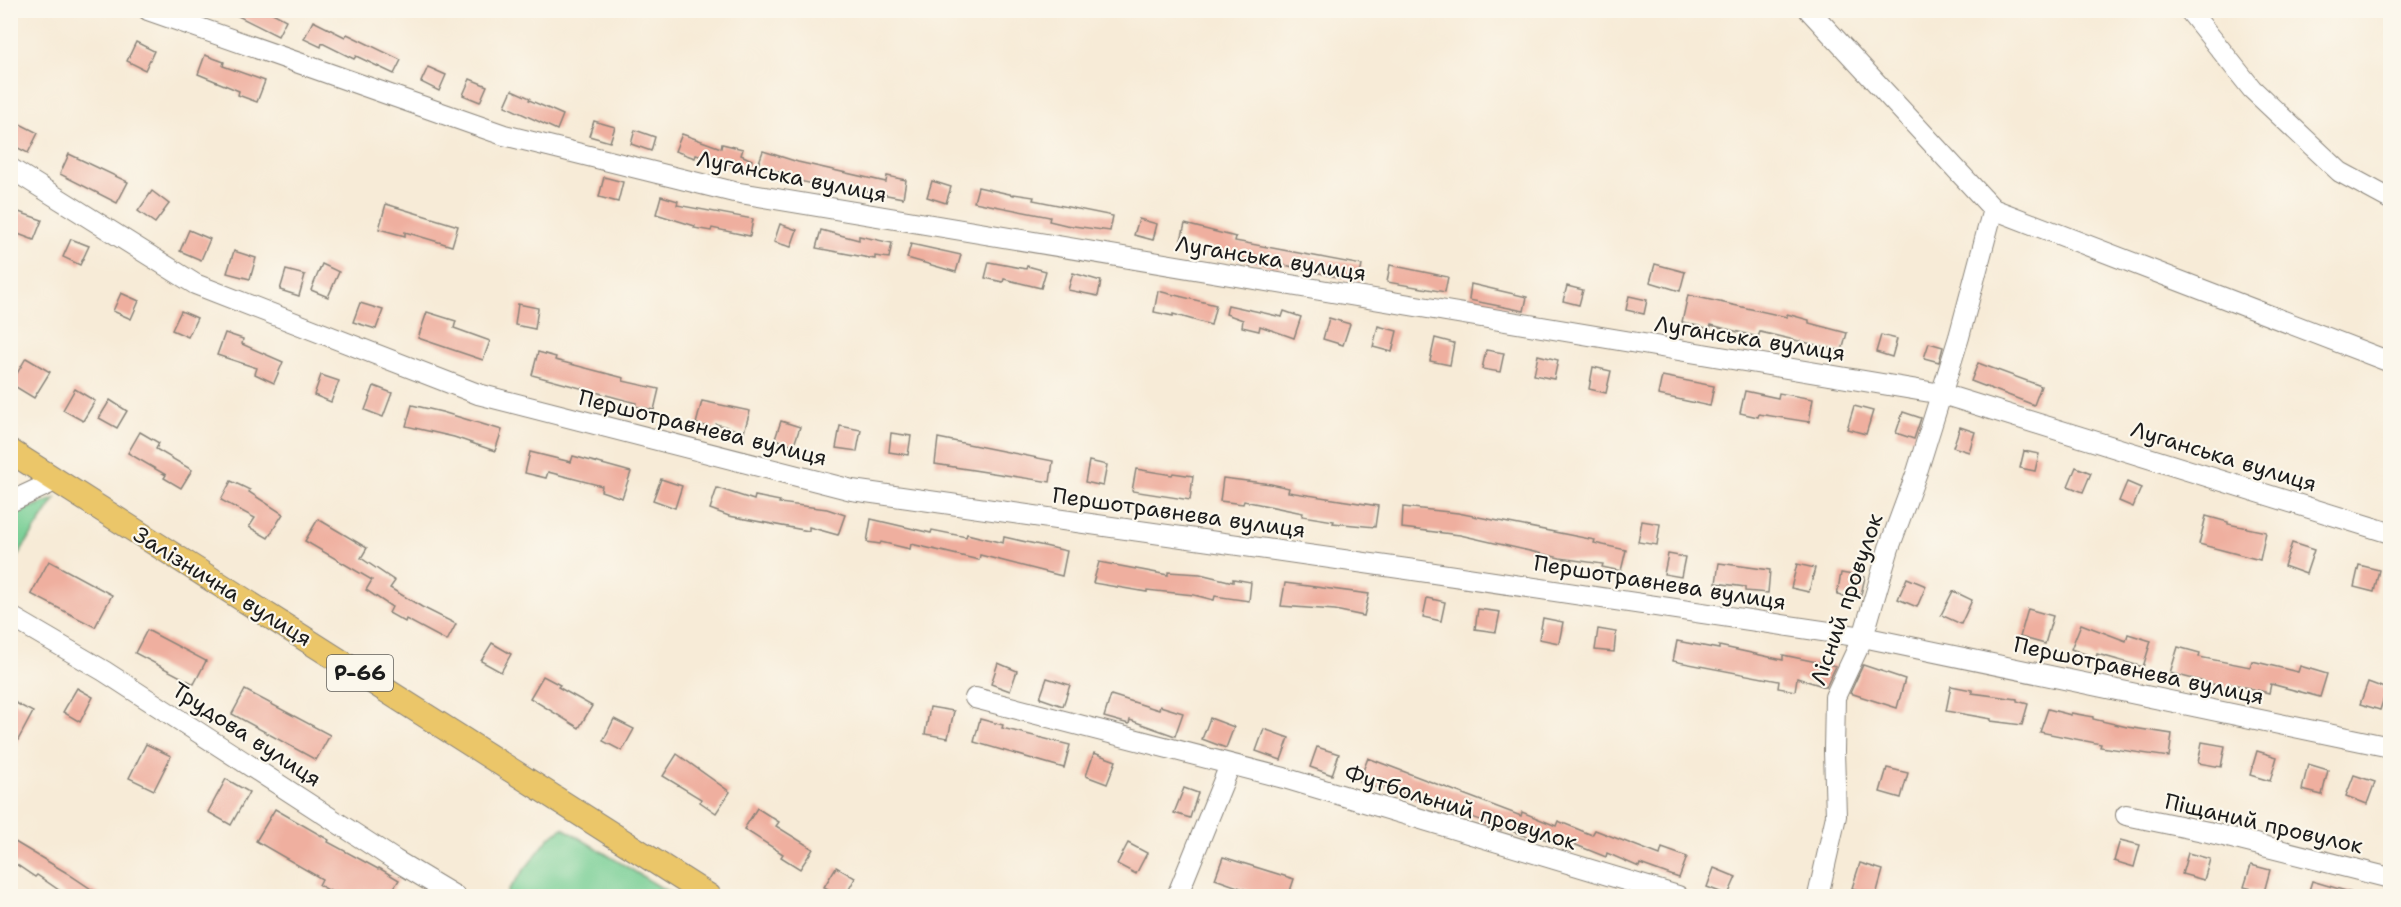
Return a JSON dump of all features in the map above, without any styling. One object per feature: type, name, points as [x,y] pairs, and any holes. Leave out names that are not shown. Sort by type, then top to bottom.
[{"type":"main road","name":"Залізнична вулиця","points":[[10,451],[709,897]]},
{"type":"street","name":"Луганська вулиця","points":[[148,10],[504,135],[734,192],[1942,394],[2391,534]]},
{"type":"street","points":[[1809,10],[1993,209],[2391,362]]},
{"type":"street","points":[[2189,10],[2252,89],[2340,172],[2391,199]]},
{"type":"street","name":"Першотравнева вулиця","points":[[10,168],[195,284],[478,394],[852,490],[1438,573],[1863,637],[2391,747]]},
{"type":"street","name":"Лісний провулок","points":[[1818,897],[1836,816],[1835,697],[1863,637],[1889,548],[1917,472],[1959,337],[1993,209]]},
{"type":"street","points":[[10,502],[57,480]]},
{"type":"street","name":"Трудова вулиця","points":[[10,616],[114,678],[455,897]]},
{"type":"street","name":"Футбольний провулок","points":[[975,698],[1295,782],[1678,897]]},
{"type":"street","points":[[1180,896],[1230,765]]},
{"type":"street","name":"Піщаний провулок","points":[[2126,815],[2208,832],[2391,878]]},
{"type":"green space","points":[[56,498],[11,566],[11,515]]},
{"type":"green space","points":[[563,828],[675,896],[507,896],[509,889],[549,838]]},
{"type":"building","points":[[226,10],[267,10],[286,20],[278,36]]},
{"type":"building","points":[[313,21],[345,37],[347,34],[401,60],[394,74],[356,56],[354,59],[322,43],[321,47],[304,39]]},
{"type":"building","points":[[136,42],[154,51],[145,70],[127,61]]},
{"type":"building","points":[[205,55],[224,62],[223,66],[265,81],[257,102],[238,95],[239,91],[198,74]]},
{"type":"building","points":[[428,67],[446,75],[439,91],[421,82]]},
{"type":"building","points":[[470,79],[487,86],[480,102],[463,95]]},
{"type":"building","points":[[512,90],[563,115],[557,130],[505,106]]},
{"type":"building","points":[[594,121],[615,127],[610,142],[589,136]]},
{"type":"building","points":[[20,124],[38,133],[28,153],[10,144]]},
{"type":"building","points":[[635,130],[655,137],[651,151],[631,144]]},
{"type":"building","points":[[682,134],[721,148],[722,144],[743,149],[741,155],[752,160],[749,169],[696,155],[695,158],[675,151]]},
{"type":"building","points":[[763,151],[798,162],[886,182],[887,176],[906,180],[903,198],[861,190],[860,193],[819,183],[818,185],[799,181],[799,179],[758,165]]},
{"type":"building","points":[[69,154],[128,182],[117,203],[60,174]]},
{"type":"building","points":[[604,177],[623,182],[618,202],[599,197]]},
{"type":"building","points":[[932,181],[951,187],[946,203],[927,197]]},
{"type":"building","points":[[978,187],[1034,197],[1033,200],[1113,216],[1110,231],[1066,225],[1049,221],[1050,217],[974,202]]},
{"type":"building","points":[[152,191],[169,204],[155,223],[138,211]]},
{"type":"building","points":[[661,196],[678,201],[677,205],[753,219],[750,236],[712,228],[711,231],[694,228],[695,226],[656,214]]},
{"type":"building","points":[[386,204],[458,226],[452,246],[405,232],[405,236],[379,229]]},
{"type":"building","points":[[10,209],[42,220],[34,240],[10,231]]},
{"type":"building","points":[[1139,219],[1157,224],[1153,240],[1134,235]]},
{"type":"building","points":[[780,224],[797,230],[791,247],[774,242]]},
{"type":"building","points":[[1185,224],[1236,237],[1235,241],[1362,265],[1359,282],[1280,264],[1279,269],[1214,252],[1215,248],[1181,240]]},
{"type":"building","points":[[189,230],[210,239],[201,260],[180,251]]},
{"type":"building","points":[[821,230],[859,240],[859,236],[892,243],[889,258],[875,256],[875,259],[816,248]]},
{"type":"building","points":[[71,239],[89,246],[80,265],[63,257]]},
{"type":"building","points":[[911,244],[961,255],[956,272],[907,258]]},
{"type":"building","points":[[234,251],[256,258],[250,279],[227,273]]},
{"type":"building","points":[[989,262],[1026,269],[1027,266],[1046,271],[1041,288],[1004,279],[1003,282],[985,278]]},
{"type":"building","points":[[322,264],[339,272],[328,297],[311,290]]},
{"type":"building","points":[[1655,264],[1685,272],[1680,291],[1650,282]]},
{"type":"building","points":[[1390,265],[1448,277],[1445,292],[1387,282]]},
{"type":"building","points":[[286,270],[305,275],[299,296],[280,290]]},
{"type":"building","points":[[1073,273],[1101,281],[1098,296],[1068,290]]},
{"type":"building","points":[[1471,284],[1527,297],[1524,311],[1469,300]]},
{"type":"building","points":[[1567,286],[1583,290],[1579,305],[1563,301]]},
{"type":"building","points":[[1158,291],[1216,305],[1211,325],[1173,314],[1173,316],[1154,312]]},
{"type":"building","points":[[121,293],[139,301],[131,319],[113,311]]},
{"type":"building","points":[[1688,295],[1787,317],[1787,314],[1809,320],[1809,323],[1847,333],[1842,351],[1760,332],[1758,337],[1711,325],[1710,329],[1682,322]]},
{"type":"building","points":[[1629,296],[1647,300],[1644,314],[1626,310]]},
{"type":"building","points":[[360,303],[383,310],[376,329],[353,322]]},
{"type":"building","points":[[518,304],[538,308],[535,329],[515,325]]},
{"type":"building","points":[[1228,305],[1282,317],[1284,311],[1301,317],[1294,338],[1260,326],[1259,331],[1242,327],[1243,320],[1226,314]]},
{"type":"building","points":[[181,311],[197,318],[188,337],[172,330]]},
{"type":"building","points":[[427,312],[456,321],[454,328],[490,341],[483,360],[418,338]]},
{"type":"building","points":[[1329,318],[1350,324],[1343,345],[1323,339]]},
{"type":"building","points":[[1378,326],[1397,331],[1392,352],[1373,347]]},
{"type":"building","points":[[225,333],[243,339],[242,344],[283,362],[274,383],[255,374],[257,368],[217,355]]},
{"type":"building","points":[[1881,335],[1897,339],[1892,357],[1876,352]]},
{"type":"building","points":[[1435,338],[1454,343],[1450,365],[1430,361]]},
{"type":"building","points":[[1929,343],[1943,347],[1939,362],[1924,358]]},
{"type":"building","points":[[1486,350],[1504,353],[1500,372],[1482,369]]},
{"type":"building","points":[[538,352],[556,357],[555,360],[624,378],[623,381],[659,389],[654,410],[532,375]]},
{"type":"building","points":[[1538,355],[1558,360],[1554,379],[1534,375]]},
{"type":"building","points":[[26,358],[50,372],[34,398],[11,384]]},
{"type":"building","points":[[1978,363],[2041,386],[2034,405],[1971,381]]},
{"type":"building","points":[[1593,367],[1611,371],[1606,393],[1589,389]]},
{"type":"building","points":[[321,375],[339,381],[331,402],[314,395]]},
{"type":"building","points":[[1662,376],[1714,386],[1710,406],[1658,395]]},
{"type":"building","points":[[374,386],[392,393],[383,417],[365,410]]},
{"type":"building","points":[[75,389],[95,401],[83,421],[63,410]]},
{"type":"building","points":[[1745,391],[1778,398],[1779,393],[1813,399],[1809,422],[1740,413]]},
{"type":"building","points":[[110,400],[127,411],[117,428],[99,418]]},
{"type":"building","points":[[702,401],[750,411],[744,432],[716,424],[715,428],[696,424]]},
{"type":"building","points":[[412,405],[502,430],[495,451],[454,437],[406,426]]},
{"type":"building","points":[[1854,406],[1873,411],[1866,434],[1847,429]]},
{"type":"building","points":[[1903,412],[1921,418],[1914,439],[1896,433]]},
{"type":"building","points":[[781,421],[800,427],[794,445],[775,439]]},
{"type":"building","points":[[840,426],[861,430],[857,451],[836,448]]},
{"type":"building","points":[[1960,427],[1975,432],[1969,452],[1953,447]]},
{"type":"building","points":[[140,432],[159,443],[156,449],[192,470],[181,488],[164,478],[166,475],[128,453]]},
{"type":"building","points":[[891,433],[911,436],[908,455],[889,452]]},
{"type":"building","points":[[938,438],[1053,461],[1050,482],[935,464]]},
{"type":"building","points":[[2024,451],[2039,454],[2035,471],[2020,468]]},
{"type":"building","points":[[530,452],[571,462],[573,456],[631,472],[622,498],[601,491],[602,486],[548,472],[546,478],[525,473]]},
{"type":"building","points":[[1089,461],[1107,465],[1103,486],[1085,482]]},
{"type":"building","points":[[2076,467],[2091,473],[2083,492],[2068,486]]},
{"type":"building","points":[[1136,469],[1193,476],[1190,500],[1132,491]]},
{"type":"building","points":[[1223,478],[1271,484],[1289,488],[1288,492],[1378,506],[1375,527],[1333,523],[1334,521],[1302,516],[1303,513],[1244,501],[1243,504],[1220,501]]},
{"type":"building","points":[[661,479],[682,486],[675,508],[653,500]]},
{"type":"building","points":[[231,481],[250,490],[249,492],[283,514],[268,538],[249,527],[255,518],[221,500]]},
{"type":"building","points":[[2127,482],[2141,488],[2133,507],[2119,501]]},
{"type":"building","points":[[717,488],[754,500],[755,496],[780,501],[779,503],[827,509],[845,515],[838,535],[809,527],[809,531],[729,516],[710,509]]},
{"type":"building","points":[[1403,507],[1458,513],[1595,540],[1594,543],[1626,550],[1621,571],[1602,567],[1603,564],[1560,558],[1460,535],[1402,528]]},
{"type":"building","points":[[2206,516],[2228,522],[2228,524],[2266,532],[2260,560],[2199,544]]},
{"type":"building","points":[[318,519],[367,548],[361,558],[395,581],[390,588],[456,624],[447,641],[406,619],[405,622],[389,613],[392,607],[366,590],[372,580],[305,541]]},
{"type":"building","points":[[871,519],[931,533],[932,530],[966,537],[967,534],[1003,543],[1004,537],[1067,551],[1062,576],[980,555],[979,560],[911,544],[910,549],[881,542],[880,544],[867,542]]},
{"type":"building","points":[[1642,521],[1660,524],[1657,545],[1638,542]]},
{"type":"building","points":[[2292,543],[2314,550],[2306,574],[2284,566]]},
{"type":"building","points":[[1668,554],[1685,557],[1681,577],[1664,574]]},
{"type":"building","points":[[49,561],[112,595],[95,627],[31,594]]},
{"type":"building","points":[[1099,562],[1168,575],[1168,572],[1200,574],[1233,582],[1233,579],[1251,582],[1249,601],[1215,596],[1214,600],[1194,595],[1147,590],[1147,592],[1093,583]]},
{"type":"building","points":[[1719,563],[1770,570],[1768,593],[1745,591],[1745,587],[1716,583]]},
{"type":"building","points":[[1797,564],[1815,568],[1809,592],[1791,588]]},
{"type":"building","points":[[2359,565],[2379,570],[2374,592],[2354,587]]},
{"type":"building","points":[[1841,573],[1865,577],[1860,599],[1837,595]]},
{"type":"building","points":[[1907,578],[1926,586],[1917,607],[1898,599]]},
{"type":"building","points":[[1285,583],[1369,594],[1364,616],[1335,610],[1281,606]]},
{"type":"building","points":[[1953,591],[1972,600],[1961,624],[1941,615]]},
{"type":"building","points":[[1427,598],[1445,602],[1441,621],[1423,617]]},
{"type":"building","points":[[1478,609],[1500,612],[1496,632],[1475,629]]},
{"type":"building","points":[[2028,609],[2053,616],[2045,644],[2020,637]]},
{"type":"building","points":[[1543,618],[1563,622],[1559,643],[1539,639]]},
{"type":"building","points":[[2081,624],[2126,641],[2128,634],[2151,641],[2143,667],[2097,654],[2096,658],[2071,649]]},
{"type":"building","points":[[1598,629],[1616,632],[1614,652],[1595,650]]},
{"type":"building","points":[[147,630],[206,661],[194,684],[135,653]]},
{"type":"building","points":[[1677,641],[1719,649],[1719,646],[1783,660],[1783,655],[1836,666],[1826,687],[1797,678],[1795,691],[1778,688],[1779,681],[1673,661]]},
{"type":"building","points":[[492,643],[511,654],[501,672],[481,661]]},
{"type":"building","points":[[2178,647],[2200,653],[2199,657],[2250,667],[2252,661],[2298,672],[2300,666],[2327,674],[2320,697],[2271,684],[2269,693],[2229,683],[2228,688],[2170,673]]},
{"type":"building","points":[[998,663],[1017,671],[1010,691],[991,684]]},
{"type":"building","points":[[1863,665],[1905,679],[1897,708],[1850,693]]},
{"type":"building","points":[[543,676],[592,706],[579,728],[530,698]]},
{"type":"building","points":[[1047,678],[1070,685],[1063,706],[1040,698]]},
{"type":"building","points":[[2368,682],[2387,689],[2380,710],[2360,704]]},
{"type":"building","points":[[1951,686],[1972,690],[1972,693],[2017,699],[2017,701],[2028,704],[2022,725],[1946,711]]},
{"type":"building","points":[[77,688],[93,697],[80,722],[63,712]]},
{"type":"building","points":[[245,690],[330,735],[316,760],[232,714]]},
{"type":"building","points":[[1111,695],[1159,710],[1160,706],[1183,713],[1175,736],[1130,720],[1129,724],[1104,717]]},
{"type":"building","points":[[10,700],[33,712],[10,755]]},
{"type":"building","points":[[930,707],[954,711],[948,738],[925,734]]},
{"type":"building","points":[[2048,709],[2071,715],[2071,713],[2093,717],[2093,719],[2127,727],[2172,734],[2169,757],[2100,747],[2101,744],[2040,732]]},
{"type":"building","points":[[1210,718],[1234,727],[1226,748],[1202,739]]},
{"type":"building","points":[[614,719],[634,729],[622,751],[603,741]]},
{"type":"building","points":[[980,719],[1003,725],[1002,728],[1070,745],[1064,768],[974,742]]},
{"type":"building","points":[[1264,729],[1289,738],[1281,760],[1256,751]]},
{"type":"building","points":[[2202,742],[2225,746],[2221,767],[2198,763]]},
{"type":"building","points":[[146,744],[171,756],[154,790],[129,778]]},
{"type":"building","points":[[1317,747],[1339,754],[1332,775],[1310,767]]},
{"type":"building","points":[[2257,751],[2277,757],[2270,781],[2250,775]]},
{"type":"building","points":[[1094,753],[1116,761],[1107,784],[1086,776]]},
{"type":"building","points":[[677,754],[730,792],[716,813],[700,802],[701,799],[663,776]]},
{"type":"building","points":[[1368,758],[1521,816],[1522,812],[1556,826],[1558,821],[1592,835],[1595,830],[1660,855],[1662,848],[1687,857],[1679,878],[1640,864],[1639,867],[1607,853],[1606,857],[1571,843],[1568,848],[1534,835],[1533,839],[1502,827],[1501,830],[1482,823],[1483,821],[1428,802],[1427,804],[1384,785],[1382,790],[1359,781]]},
{"type":"building","points":[[2308,764],[2328,770],[2322,795],[2302,790]]},
{"type":"building","points":[[1887,768],[1908,773],[1901,798],[1880,792]]},
{"type":"building","points":[[2354,775],[2375,782],[2367,804],[2346,796]]},
{"type":"building","points":[[226,779],[249,792],[231,825],[208,812]]},
{"type":"building","points":[[1184,788],[1198,793],[1190,818],[1174,813]]},
{"type":"building","points":[[757,808],[779,822],[776,826],[813,849],[800,869],[781,857],[783,854],[744,829]]},
{"type":"building","points":[[275,809],[329,840],[328,842],[399,880],[388,897],[341,897],[319,885],[322,879],[256,841]]},
{"type":"building","points":[[10,839],[103,897],[69,897],[37,875],[35,877],[10,860]]},
{"type":"building","points":[[2120,840],[2140,845],[2134,867],[2114,861]]},
{"type":"building","points":[[1128,843],[1147,853],[1136,874],[1117,864]]},
{"type":"building","points":[[2188,853],[2210,859],[2204,880],[2182,874]]},
{"type":"building","points":[[1223,857],[1294,879],[1288,897],[1266,897],[1215,879]]},
{"type":"building","points":[[1860,863],[1883,870],[1876,895],[1852,888]]},
{"type":"building","points":[[2251,865],[2270,870],[2264,892],[2244,887]]},
{"type":"building","points":[[836,867],[855,878],[845,897],[824,887]]},
{"type":"building","points":[[1714,868],[1736,877],[1728,895],[1707,887]]},
{"type":"building","points":[[2312,881],[2353,893],[2353,897],[2307,897]]}]
